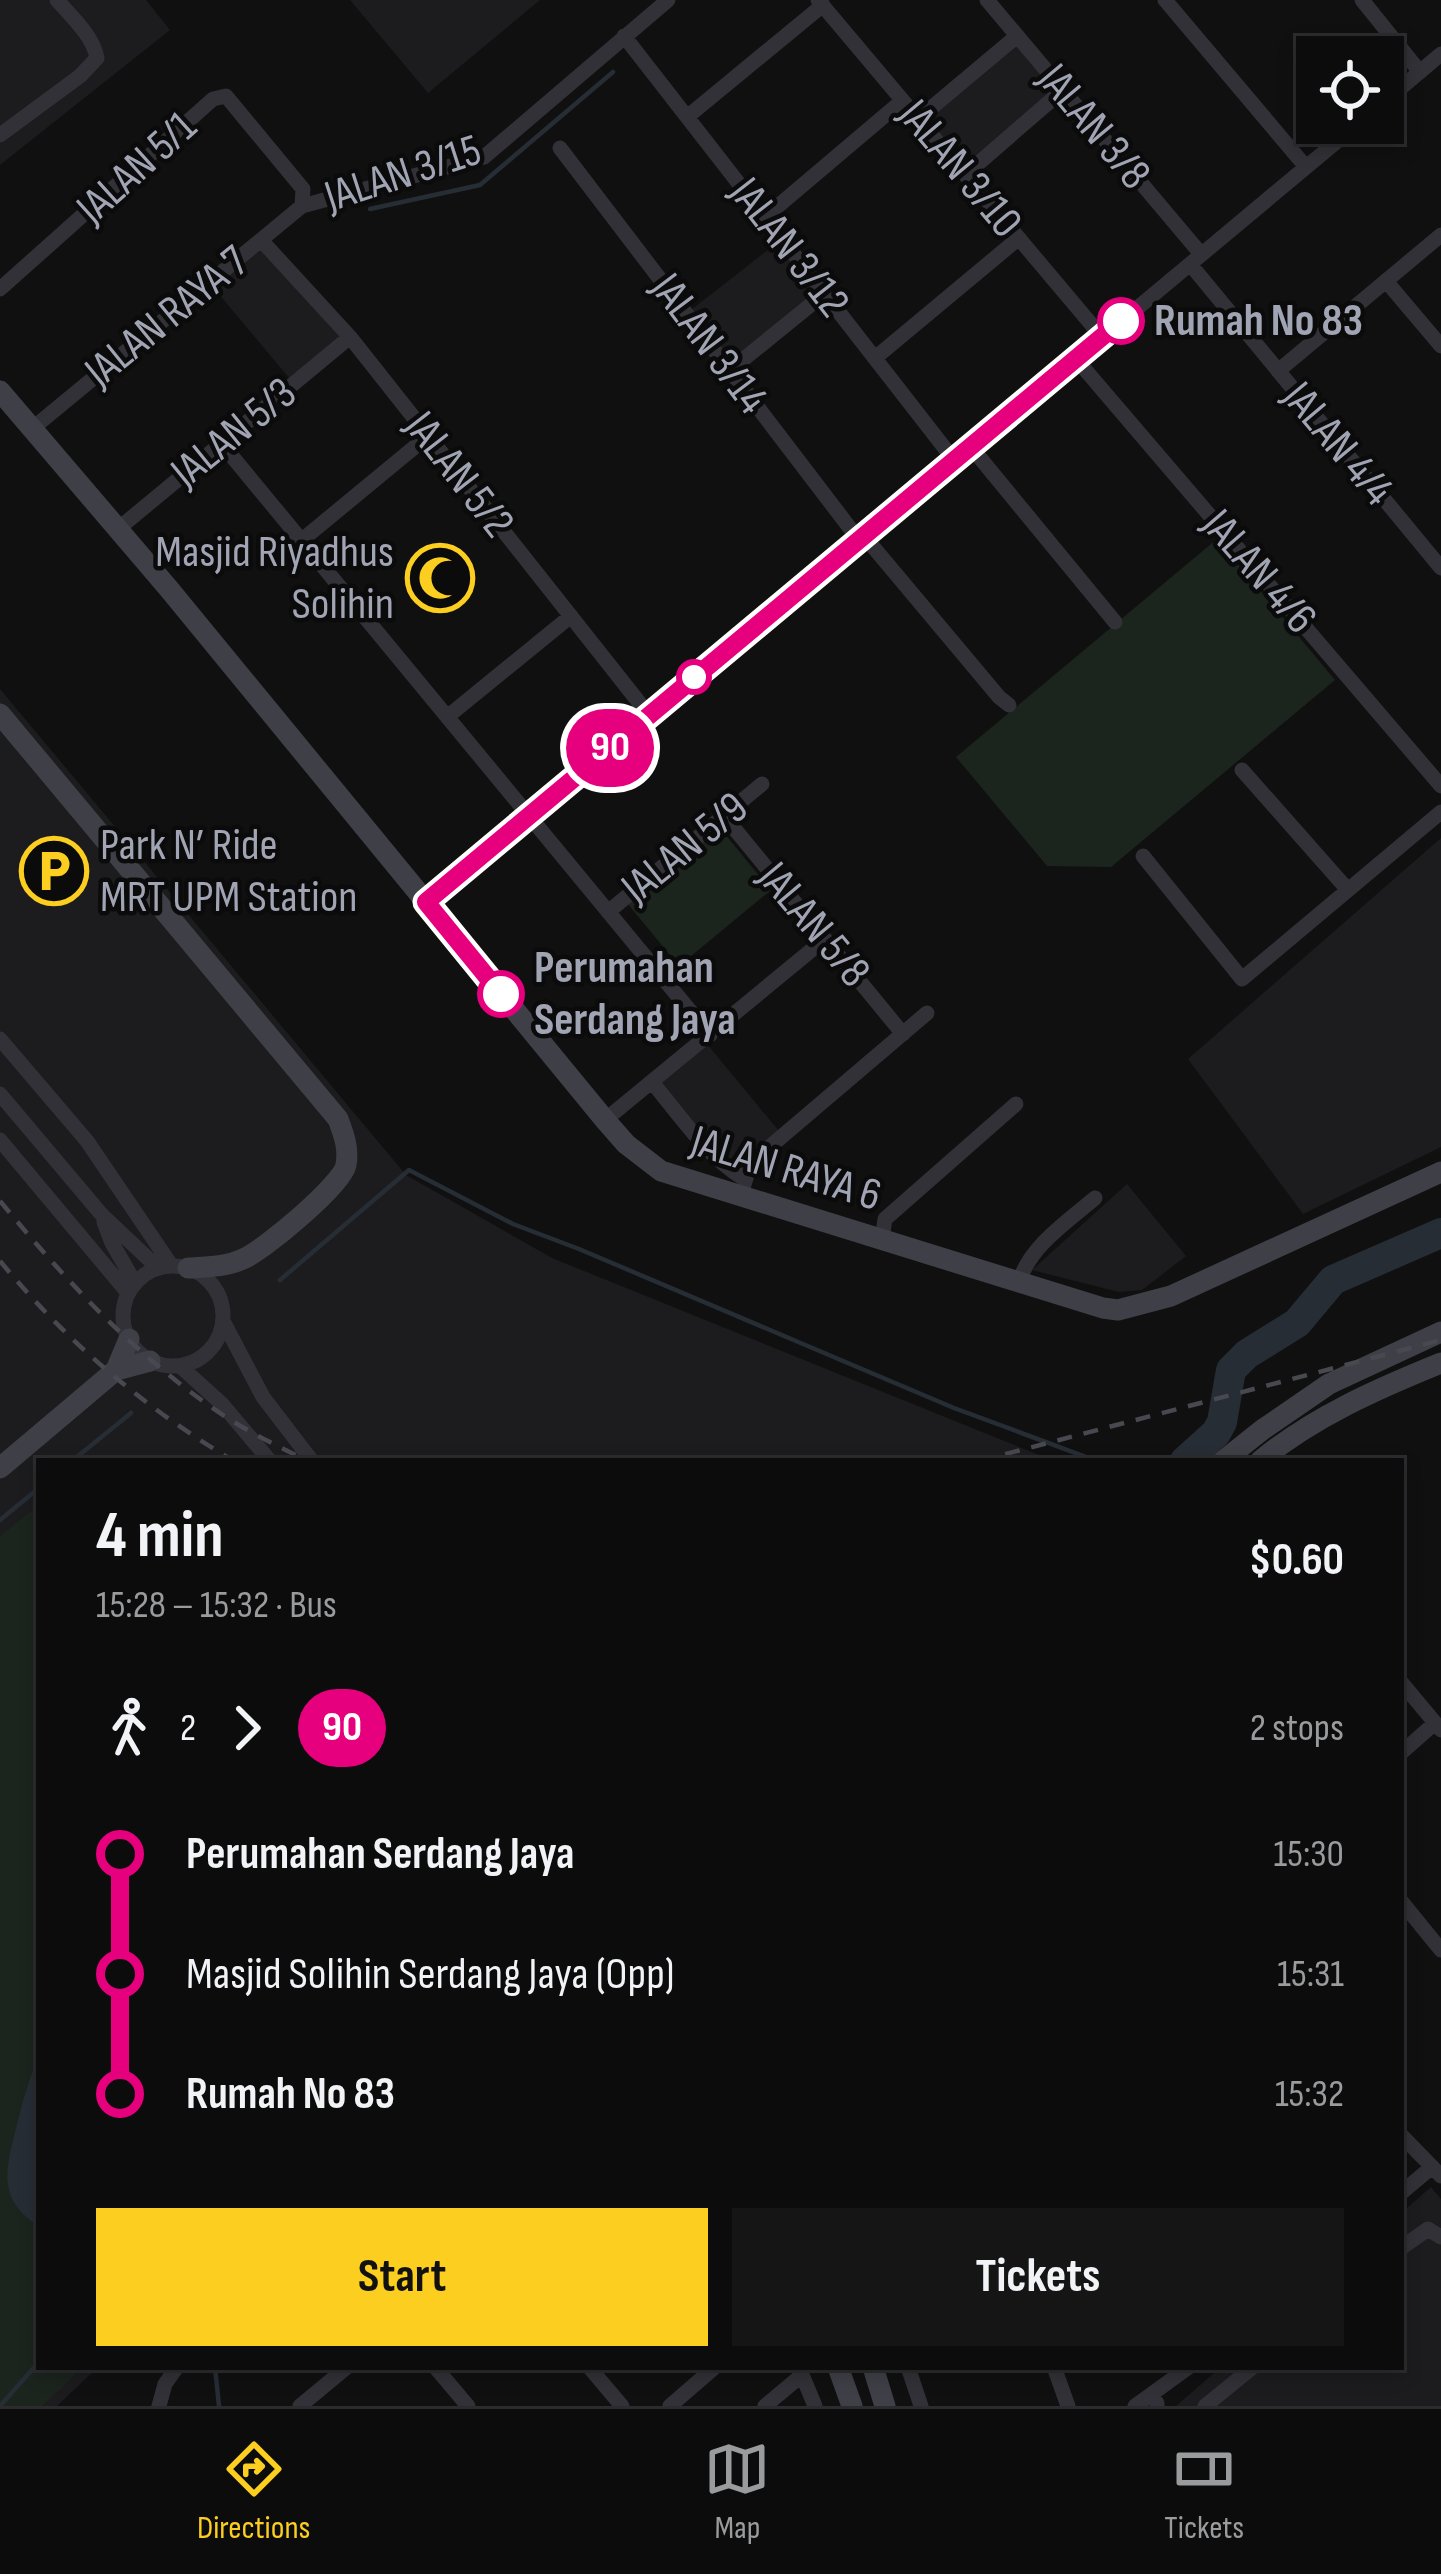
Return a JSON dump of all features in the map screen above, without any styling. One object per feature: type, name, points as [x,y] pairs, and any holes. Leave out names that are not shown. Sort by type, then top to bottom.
[{"type":"street","points":[[0,136],[92,67],[97,58],[95,48],[57,0]]},
{"type":"street","name":"JALAN 3/15","points":[[302,206],[484,157],[668,0]]},
{"type":"street","name":"JALAN 3/8","points":[[987,0],[1196,259]]},
{"type":"street","points":[[1166,0],[1306,167]]},
{"type":"street","points":[[1362,0],[1420,72]]},
{"type":"street","points":[[687,117],[820,3]]},
{"type":"street","name":"JALAN 3/10","points":[[820,3],[1102,337]]},
{"type":"street","name":"JALAN 3/12","points":[[624,36],[954,460]]},
{"type":"street","points":[[918,118],[1017,36]]},
{"type":"street","points":[[1404,85],[1441,54]]},
{"type":"street","points":[[966,174],[1063,90]]},
{"type":"street","name":"JALAN 5/1","points":[[0,289],[213,99],[226,96],[303,189],[302,206]]},
{"type":"street","points":[[765,217],[902,101]]},
{"type":"street","points":[[426,902],[1334,144]]},
{"type":"street","name":"JALAN 3/14","points":[[560,148],[862,538],[1010,705]]},
{"type":"street","name":"JALAN RAYA 7","points":[[33,428],[302,206]]},
{"type":"street","points":[[1278,371],[1441,235]]},
{"type":"street","points":[[875,358],[1019,238]]},
{"type":"street","name":"JALAN 5/2","points":[[261,240],[350,337],[649,716]]},
{"type":"street","name":"JALAN 4/4","points":[[1196,259],[1278,371],[1441,568]]},
{"type":"street","points":[[1386,281],[1441,346]]},
{"type":"street","points":[[729,371],[824,294]]},
{"type":"street","name":"JALAN 5/3","points":[[118,529],[350,337]]},
{"type":"street","name":"JALAN 4/6","points":[[1076,359],[1441,786]]},
{"type":"street","name":"JALAN RAYA 6","points":[[0,391],[605,1120],[626,1144],[662,1171],[742,1187],[882,1239],[1103,1308],[1131,1308],[1171,1295],[1441,1172]]},
{"type":"street","points":[[302,540],[428,436]]},
{"type":"street","points":[[221,443],[710,1035]]},
{"type":"street","points":[[971,447],[1115,622]]},
{"type":"street","points":[[447,717],[571,616]]},
{"type":"street","points":[[0,714],[338,1119],[347,1142],[341,1176],[265,1245],[221,1266],[172,1267],[132,1288],[123,1308],[129,1339],[138,1352],[165,1366],[196,1361],[210,1351],[224,1321]]},
{"type":"street","points":[[1242,770],[1348,890]]},
{"type":"street","name":"JALAN 5/9","points":[[608,912],[762,784]]},
{"type":"street","points":[[1142,856],[1242,979],[1441,812]]},
{"type":"street","name":"JALAN 5/8","points":[[724,816],[903,1034]]},
{"type":"street","points":[[605,1120],[825,939]]},
{"type":"street","points":[[652,1082],[742,1187],[759,1156],[927,1013]]},
{"type":"street","points":[[0,1039],[87,1141],[172,1267]]},
{"type":"street","points":[[0,1094],[102,1215],[172,1267],[203,1276],[215,1288],[224,1321],[262,1397],[310,1458]]},
{"type":"street","points":[[882,1239],[885,1219],[893,1210],[1016,1103]]},
{"type":"street","points":[[0,1140],[132,1288]]},
{"type":"street","points":[[1018,1282],[1033,1254],[1095,1198]]},
{"type":"street","points":[[102,1215],[132,1288]]},
{"type":"street","points":[[1227,1458],[1330,1384],[1441,1332]]},
{"type":"street","points":[[116,1370],[129,1339]]},
{"type":"street","points":[[0,1468],[116,1370],[150,1361]]},
{"type":"street","points":[[1264,1458],[1325,1416],[1441,1363]]},
{"type":"street","points":[[180,1366],[222,1403],[268,1458]]},
{"type":"street","points":[[1404,1686],[1438,1727],[1404,1751]]},
{"type":"street","points":[[1404,1905],[1441,1950]]},
{"type":"street","points":[[1404,2138],[1437,2172],[1404,2191]]},
{"type":"street","points":[[1404,2246],[1428,2229],[1441,2237]]},
{"type":"street","points":[[159,2406],[175,2370]]},
{"type":"street","points":[[300,2406],[343,2370]]},
{"type":"street","points":[[438,2370],[468,2406]]},
{"type":"street","points":[[592,2370],[622,2406]]},
{"type":"street","points":[[670,2406],[712,2370]]},
{"type":"street","points":[[839,2370],[852,2406]]},
{"type":"street","points":[[874,2370],[885,2406]]},
{"type":"street","points":[[909,2370],[921,2406]]},
{"type":"street","points":[[1055,2370],[1068,2406]]},
{"type":"street","points":[[1135,2406],[1186,2370]]},
{"type":"street","points":[[1205,2406],[1249,2370]]},
{"type":"street","points":[[765,2406],[801,2371],[815,2406]]},
{"type":"street","points":[[1156,2405],[1175,2378]]},
{"type":"shaded area","points":[[0,0],[146,0],[170,30],[0,165]]},
{"type":"shaded area","points":[[350,0],[540,0],[428,93]]},
{"type":"shaded area","points":[[1017,44],[1054,88],[967,166],[926,119]]},
{"type":"shaded area","points":[[778,242],[817,293],[731,362],[691,310]]},
{"type":"shaded area","points":[[261,248],[341,337],[290,379],[213,287]]},
{"type":"shaded area","points":[[1217,539],[1335,680],[1111,867],[1047,866],[956,757]]},
{"type":"shaded area","points":[[0,689],[406,1175],[552,1258],[1047,1458],[36,1458],[36,2370],[95,2370],[57,2406],[0,2406]]},
{"type":"shaded area","points":[[719,827],[771,890],[679,966],[627,903]]},
{"type":"shaded area","points":[[1441,838],[1441,1147],[1303,1214],[1188,1059]]},
{"type":"shaded area","points":[[707,1044],[779,1131],[738,1169],[660,1083]]},
{"type":"shaded area","points":[[1127,1184],[1186,1256],[1142,1290],[1119,1292],[1032,1270]]},
{"type":"shaded area","points":[[36,1507],[36,2370],[80,2370],[42,2406],[0,2406],[0,1536]]},
{"type":"shaded area","points":[[36,2065],[36,2224],[11,2197],[7,2174]]},
{"type":"shaded area","points":[[1431,2187],[1441,2199],[1441,2406],[1176,2406],[1218,2370],[1404,2370],[1404,2210]]},
{"type":"waterway","points":[[370,209],[480,185],[613,72]]},
{"type":"waterway","points":[[280,1280],[409,1170],[513,1224],[954,1408],[1089,1458]]},
{"type":"waterway","points":[[1188,1458],[1216,1433],[1231,1370],[1247,1354],[1297,1323],[1333,1280],[1441,1233]]},
{"type":"waterway","points":[[76,1458],[131,1413]]},
{"type":"waterway","points":[[0,1520],[36,1490]]},
{"type":"waterway","points":[[0,2406],[36,2365]]},
{"type":"waterway","points":[[215,2370],[219,2406]]},
{"type":"railway","points":[[0,1201],[133,1345],[226,1417],[301,1458]]},
{"type":"railway","points":[[0,1261],[108,1371],[229,1458]]},
{"type":"railway","points":[[990,1458],[1441,1340]]},
{"type":"bus line","name":"90","points":[[501,994],[426,902],[1121,321]]},
{"type":"place","name":"Rumah No 83","points":[[1121,321]]},
{"type":"place","name":"Masjid Riyadhus Solihin","points":[[440,578]]},
{"type":"place","name":"Park N’ Ride MRT UPM Station","points":[[54,871]]},
{"type":"place","name":"Perumahan Serdang Jaya","points":[[501,994]]}]
